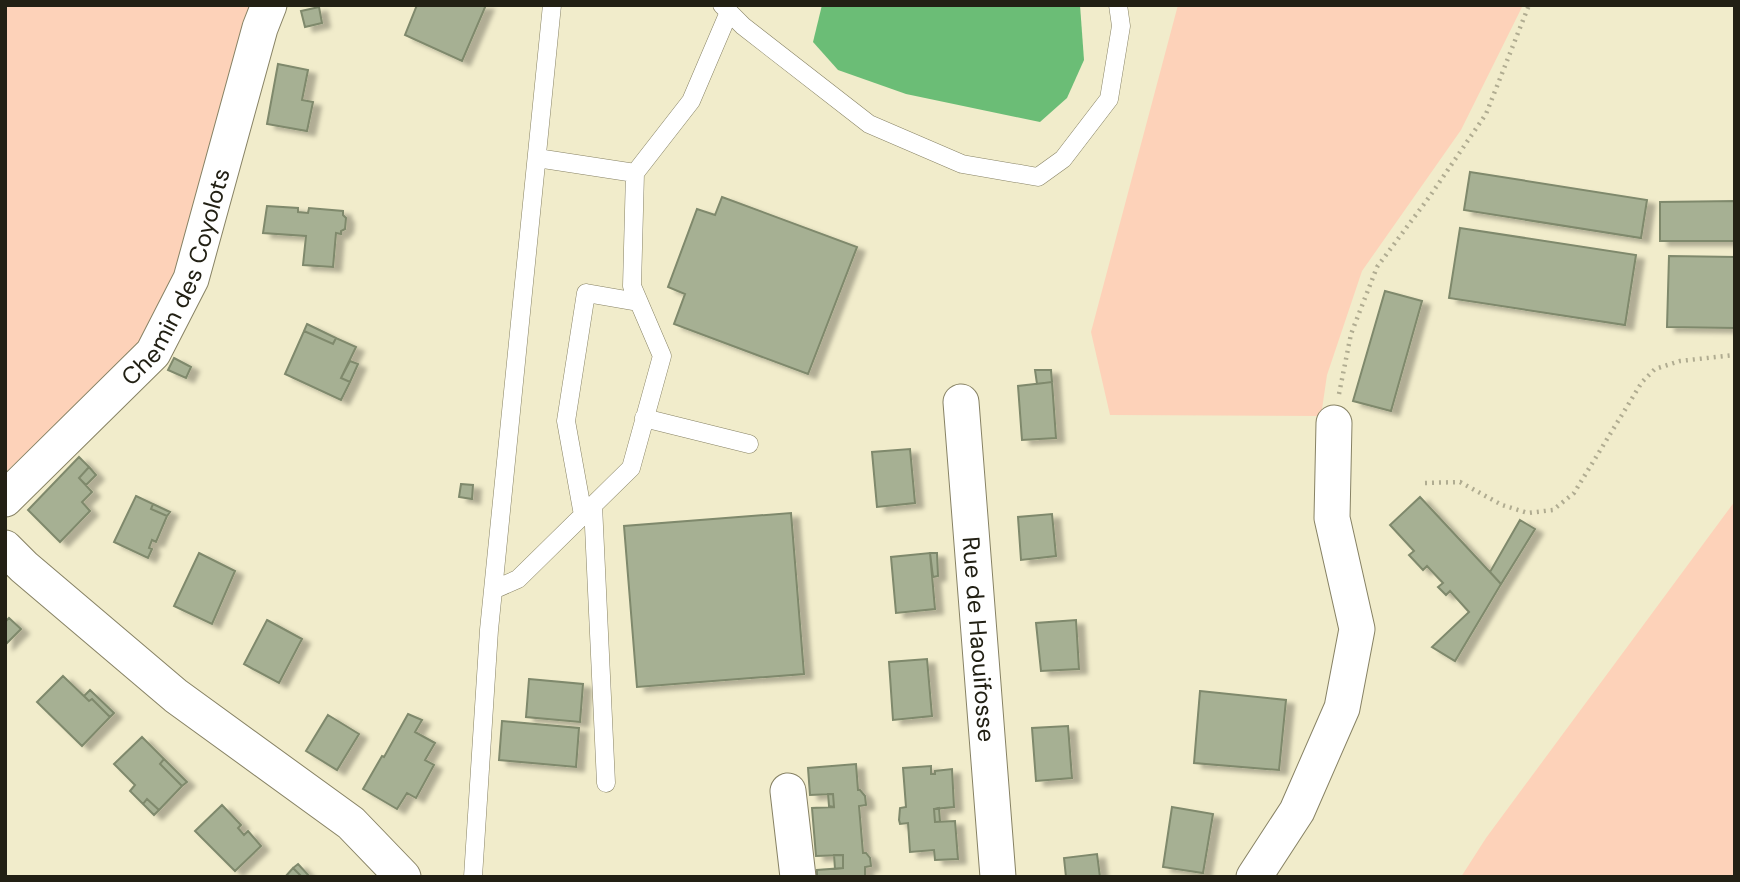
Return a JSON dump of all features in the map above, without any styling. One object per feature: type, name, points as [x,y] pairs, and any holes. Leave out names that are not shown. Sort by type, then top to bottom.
[{"type":"street","name":"Chemin des Coyolots","points":[[5,499],[153,353],[191,279],[260,28],[269,5]]},
{"type":"street","name":"Rue de Haouifosse","points":[[961,402],[998,877]]},
{"type":"street","points":[[1254,877],[1297,811],[1342,708],[1357,629],[1332,518],[1334,423]]},
{"type":"street","points":[[5,548],[176,696],[351,823],[404,877]]},
{"type":"street","points":[[788,791],[798,877]]},
{"type":"lane","points":[[472,877],[493,590],[552,5]]},
{"type":"lane","points":[[493,590],[518,579],[631,468],[662,356],[632,286],[635,173],[691,101],[725,9],[869,124],[962,164],[1038,177],[1063,159],[1109,99],[1121,26],[1118,5]]},
{"type":"lane","points":[[537,158],[635,173]]},
{"type":"lane","points":[[606,783],[588,510],[566,421],[586,293],[638,302]]},
{"type":"lane","points":[[644,418],[749,443]]},
{"type":"path","points":[[1334,423],[1351,334],[1377,267],[1486,114],[1529,5]]},
{"type":"path","points":[[1425,483],[1460,482],[1502,505],[1528,513],[1553,510],[1574,493],[1642,382],[1655,369],[1680,361],[1735,355]]},
{"type":"shaded area","points":[[5,5],[269,5],[180,280],[141,344],[5,473]]},
{"type":"shaded area","points":[[822,5],[1080,5],[1084,60],[1067,98],[1040,122],[906,94],[838,70],[813,42]]},
{"type":"shaded area","points":[[1178,5],[1523,5],[1461,130],[1362,271],[1327,375],[1321,416],[1110,415],[1091,332]]},
{"type":"shaded area","points":[[1735,501],[1735,877],[1461,877],[1486,838]]},
{"type":"building","points":[[417,5],[486,5],[462,61],[405,35]]},
{"type":"building","points":[[319,7],[322,23],[305,27],[301,11]]},
{"type":"building","points":[[278,64],[308,70],[302,100],[313,102],[307,131],[267,124]]},
{"type":"building","points":[[1470,172],[1647,200],[1641,238],[1464,210]]},
{"type":"building","points":[[722,197],[857,247],[808,374],[674,324],[685,294],[668,287],[697,209],[715,215]]},
{"type":"building","points":[[1735,201],[1735,241],[1660,241],[1660,202]]},
{"type":"building","points":[[267,206],[298,208],[298,212],[308,213],[309,208],[343,211],[346,218],[345,229],[341,234],[336,233],[333,267],[303,265],[306,236],[263,233]]},
{"type":"building","points":[[1460,228],[1636,255],[1625,325],[1449,298]]},
{"type":"building","points":[[1669,256],[1735,257],[1735,328],[1667,327]]},
{"type":"building","points":[[1385,291],[1422,301],[1391,411],[1353,401]]},
{"type":"building","points":[[307,324],[336,338],[333,344],[304,331]]},
{"type":"building","points":[[304,331],[333,344],[336,338],[356,347],[341,378],[350,382],[341,400],[285,374]]},
{"type":"building","points":[[174,358],[191,367],[186,378],[168,370]]},
{"type":"building","points":[[350,361],[358,364],[350,382],[341,378]]},
{"type":"building","points":[[1035,370],[1051,370],[1052,382],[1037,384]]},
{"type":"building","points":[[1052,382],[1056,438],[1022,440],[1018,386]]},
{"type":"building","points":[[910,449],[915,503],[877,507],[872,452]]},
{"type":"building","points":[[79,457],[89,467],[79,478],[92,492],[82,502],[90,511],[60,542],[28,510]]},
{"type":"building","points":[[89,467],[96,475],[86,485],[79,478]]},
{"type":"building","points":[[461,484],[473,485],[472,499],[459,497]]},
{"type":"building","points":[[136,496],[153,504],[151,509],[167,516],[156,542],[152,540],[148,558],[114,542]]},
{"type":"building","points":[[1420,497],[1501,584],[1455,661],[1432,647],[1469,612],[1450,591],[1446,595],[1438,587],[1443,583],[1427,566],[1423,570],[1409,555],[1414,551],[1390,525]]},
{"type":"building","points":[[153,504],[170,512],[167,516],[151,509]]},
{"type":"building","points":[[791,513],[804,674],[637,687],[624,526]]},
{"type":"building","points":[[1052,514],[1056,556],[1021,560],[1018,517]]},
{"type":"building","points":[[1520,520],[1535,529],[1501,584],[1490,572]]},
{"type":"building","points":[[199,553],[235,571],[212,624],[174,606]]},
{"type":"building","points":[[930,553],[935,609],[896,613],[891,557]]},
{"type":"building","points":[[930,553],[937,553],[938,576],[933,577]]},
{"type":"building","points":[[9,618],[21,629],[5,645],[5,622]]},
{"type":"building","points":[[267,620],[302,639],[279,683],[244,664]]},
{"type":"building","points":[[1076,620],[1079,669],[1041,671],[1036,623]]},
{"type":"building","points":[[927,659],[932,716],[893,720],[889,662]]},
{"type":"building","points":[[63,676],[110,717],[82,746],[37,702]]},
{"type":"building","points":[[529,679],[583,684],[580,722],[526,717]]},
{"type":"building","points":[[90,690],[114,713],[110,717],[92,699],[89,701],[84,696]]},
{"type":"building","points":[[1200,691],[1286,700],[1279,770],[1194,763]]},
{"type":"building","points":[[408,714],[422,720],[415,732],[435,743],[425,760],[434,765],[416,798],[407,793],[397,809],[363,789]]},
{"type":"building","points":[[328,715],[359,734],[337,770],[306,751]]},
{"type":"building","points":[[502,721],[579,728],[576,767],[499,760]]},
{"type":"building","points":[[1068,726],[1072,778],[1036,781],[1032,728]]},
{"type":"building","points":[[142,737],[164,759],[160,764],[182,786],[159,810],[147,799],[143,804],[130,791],[135,785],[114,764]]},
{"type":"building","points":[[164,759],[187,782],[182,786],[160,764]]},
{"type":"building","points":[[856,764],[858,790],[865,796],[866,805],[859,806],[863,853],[870,858],[871,866],[865,867],[865,877],[817,877],[817,870],[843,868],[843,855],[816,856],[812,808],[834,807],[833,794],[810,795],[808,768]]},
{"type":"building","points":[[931,766],[931,774],[952,769],[954,807],[934,809],[935,822],[955,821],[958,859],[935,860],[934,850],[910,852],[908,823],[900,824],[900,808],[906,807],[903,768]]},
{"type":"building","points":[[828,794],[833,794],[834,807],[829,806]]},
{"type":"building","points":[[147,799],[159,810],[154,815],[143,804]]},
{"type":"building","points":[[222,805],[241,825],[238,828],[244,835],[248,831],[261,846],[235,871],[195,831]]},
{"type":"building","points":[[1172,807],[1213,814],[1203,873],[1163,867]]},
{"type":"building","points":[[939,808],[940,822],[935,822],[934,809]]},
{"type":"building","points":[[1097,854],[1100,877],[1066,877],[1064,858]]},
{"type":"building","points":[[834,855],[843,855],[843,868],[835,869]]},
{"type":"building","points":[[298,864],[310,877],[302,877],[293,868]]},
{"type":"building","points":[[293,868],[302,877],[285,877]]}]
